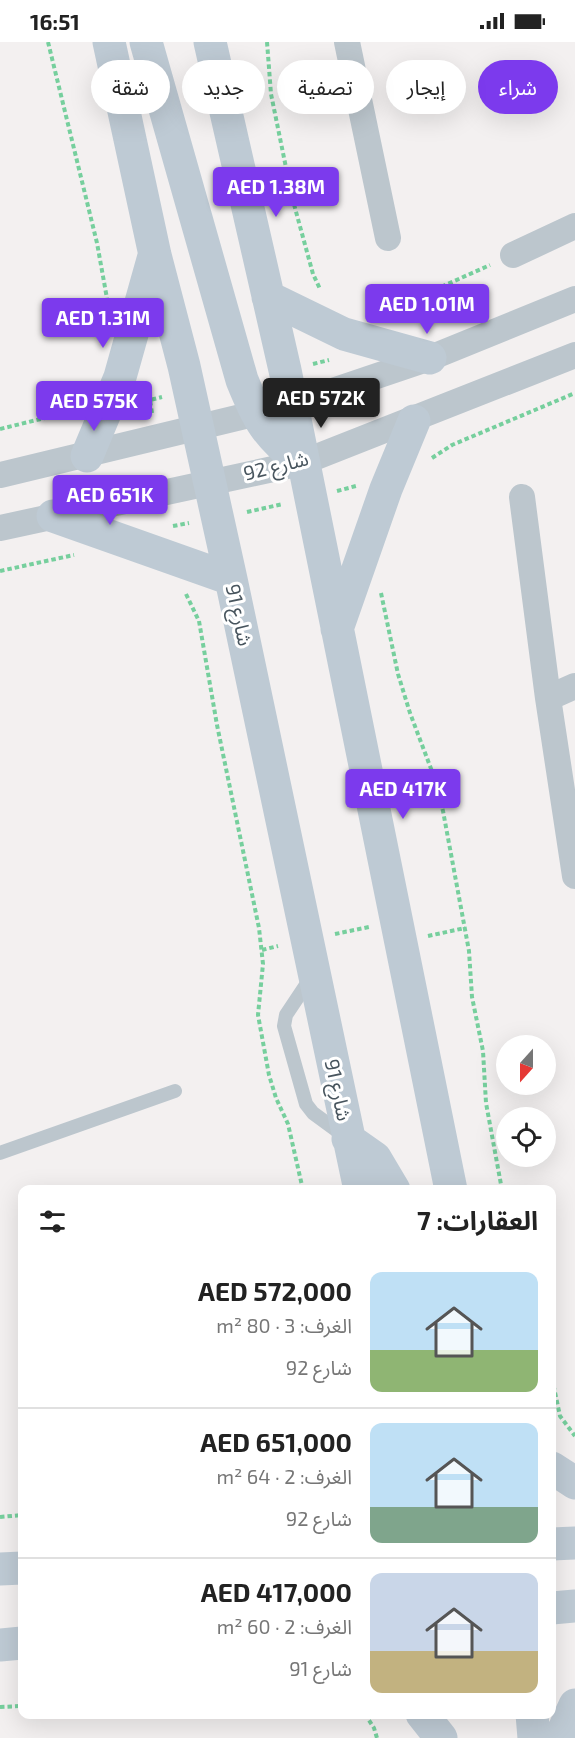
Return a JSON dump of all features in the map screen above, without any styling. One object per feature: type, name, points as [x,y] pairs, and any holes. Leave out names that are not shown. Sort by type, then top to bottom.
[{"type":"street","name":"شارع 91","points":[[109,42],[155,255],[184,366],[210,482],[359,1185]]},
{"type":"street","points":[[146,42],[242,380],[256,415],[266,432],[301,463]]},
{"type":"street","points":[[210,42],[291,405],[450,1185]]},
{"type":"street","points":[[347,42],[388,238]]},
{"type":"street","points":[[513,255],[575,226]]},
{"type":"street","points":[[87,456],[120,377],[155,255]]},
{"type":"street","points":[[268,297],[344,334],[430,358]]},
{"type":"street","points":[[0,475],[197,430],[291,405],[430,358],[575,299]]},
{"type":"street","name":"شارع 92","points":[[0,528],[301,463],[414,421],[575,355]]},
{"type":"street","points":[[337,630],[386,489],[414,421]]},
{"type":"street","points":[[522,497],[548,698],[575,876]]},
{"type":"street","points":[[53,516],[231,579]]},
{"type":"street","points":[[548,698],[575,686]]},
{"type":"street","points":[[348,1138],[375,1158],[391,1185]]},
{"type":"street","points":[[556,1470],[575,1482]]},
{"type":"street","points":[[556,1544],[575,1543]]},
{"type":"street","points":[[0,1569],[18,1568]]},
{"type":"street","points":[[556,1608],[575,1606]]},
{"type":"street","points":[[0,1645],[18,1643]]},
{"type":"street","points":[[560,1738],[575,1706]]},
{"type":"street","points":[[426,1719],[441,1738]]},
{"type":"street","points":[[445,1719],[448,1738]]},
{"type":"street","points":[[532,1719],[534,1738]]},
{"type":"lane","points":[[0,1153],[175,1091]]},
{"type":"path","points":[[48,42],[97,243],[110,310]]},
{"type":"path","points":[[267,42],[271,94],[292,196],[313,274],[322,292]]},
{"type":"path","points":[[375,313],[403,304],[513,255]]},
{"type":"path","points":[[0,429],[62,414],[82,389]]},
{"type":"path","points":[[425,465],[452,445],[575,393]]},
{"type":"path","points":[[0,572],[63,556],[81,555]]},
{"type":"path","points":[[180,588],[188,597],[199,621],[217,725],[262,950],[258,1015],[269,1074],[276,1098],[288,1124],[302,1185]]},
{"type":"path","points":[[380,588],[398,674],[433,774],[443,811],[465,928],[472,997],[483,1051],[486,1103],[501,1185]]},
{"type":"path","points":[[262,950],[372,926],[378,948],[465,928]]},
{"type":"path","points":[[556,1395],[561,1416],[575,1436]]},
{"type":"path","points":[[0,1517],[18,1515]]},
{"type":"path","points":[[0,1707],[18,1706]]},
{"type":"path","points":[[368,1719],[377,1738]]}]
